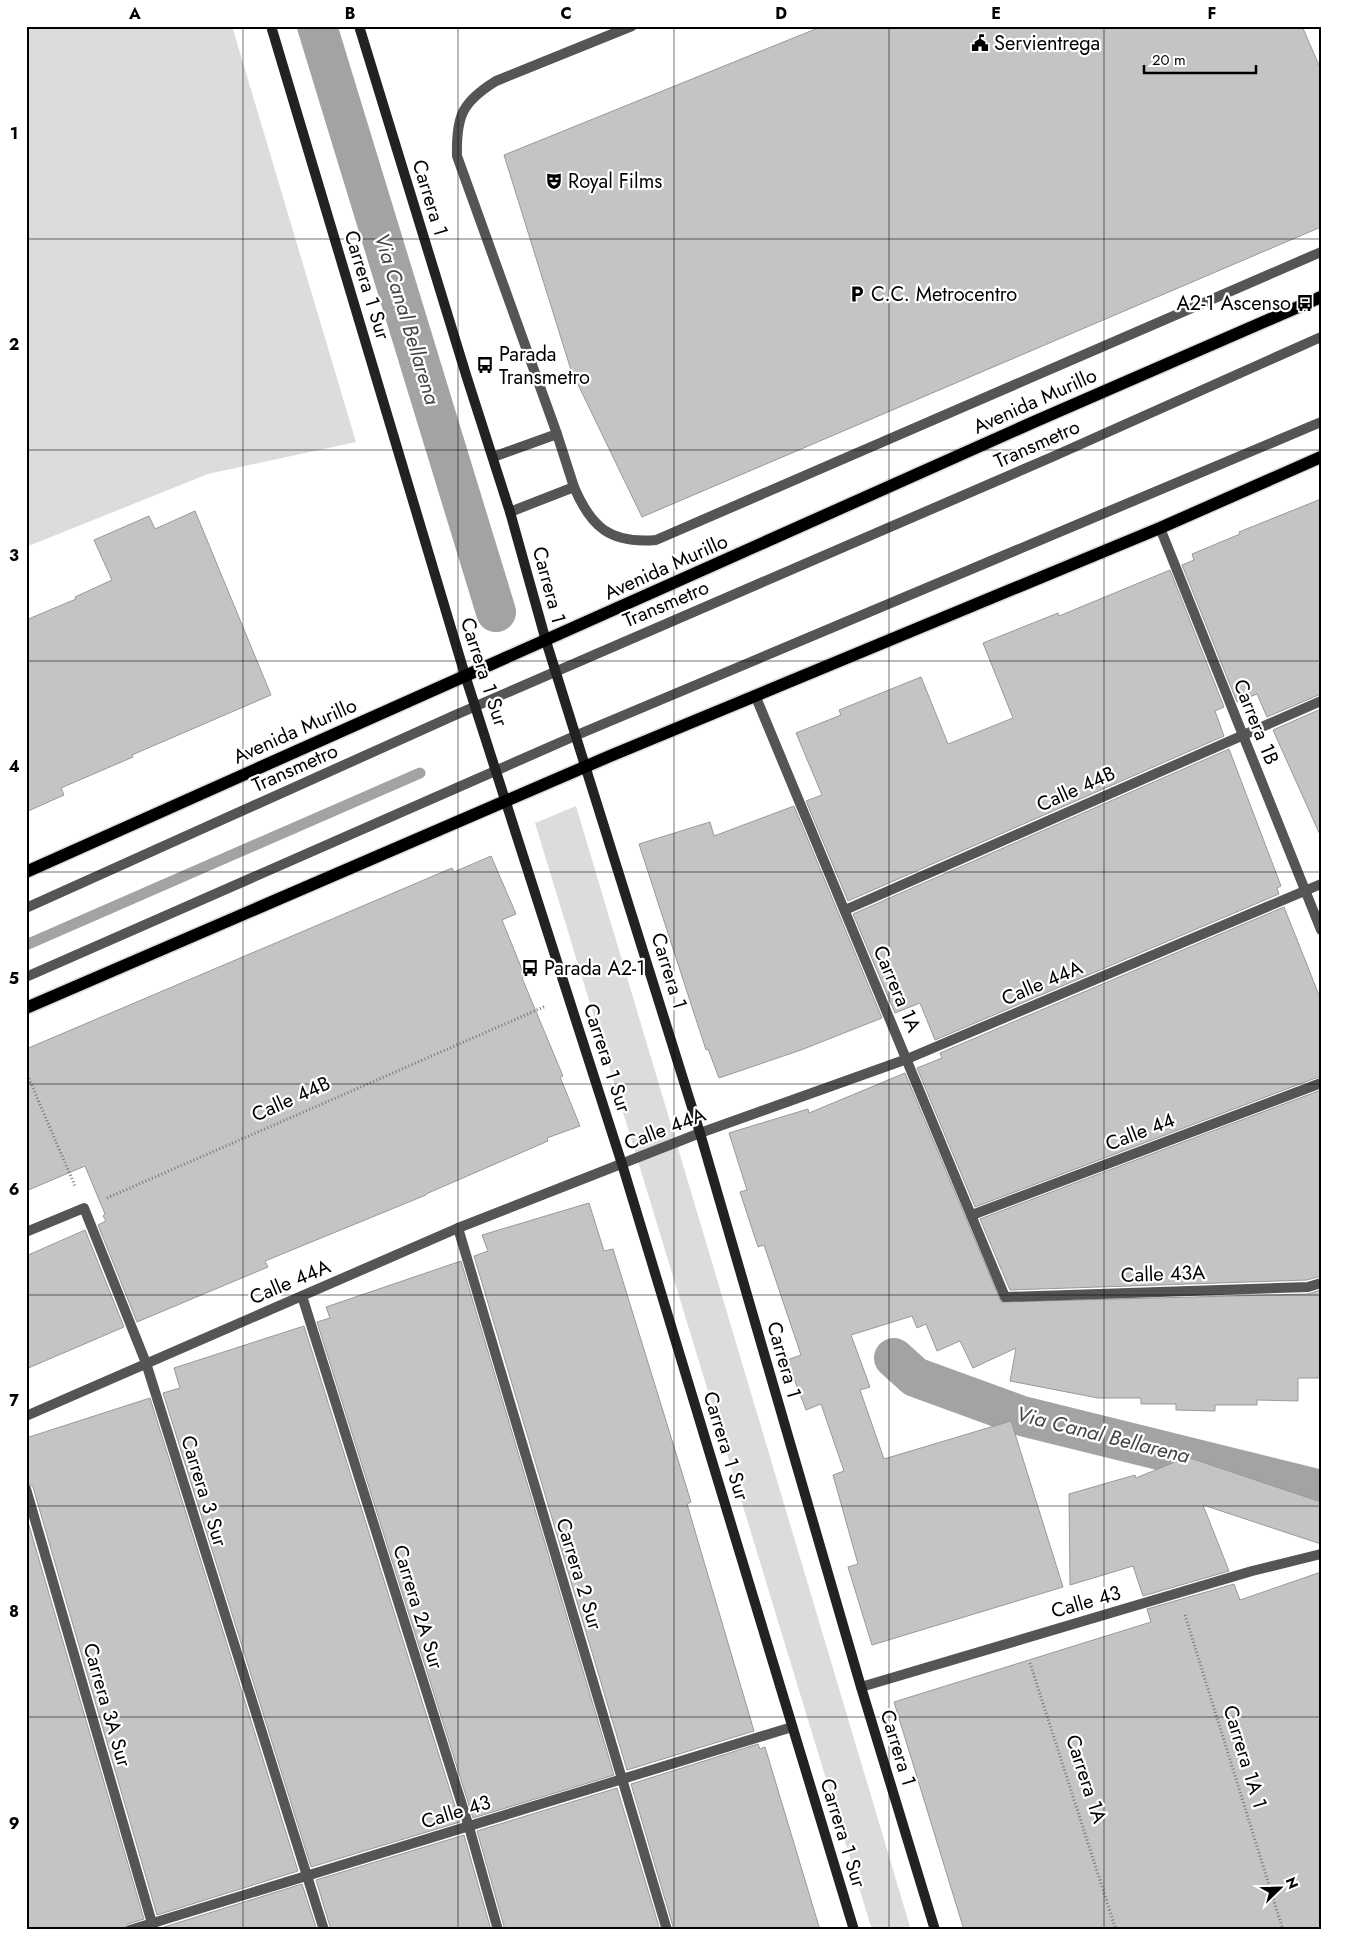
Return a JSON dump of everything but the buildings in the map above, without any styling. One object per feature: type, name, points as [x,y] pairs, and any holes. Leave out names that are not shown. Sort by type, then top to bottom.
[{"type":"main road","name":"Avenida Murillo","points":[[26,872],[1036,421],[1321,296]]},
{"type":"main road","points":[[26,1008],[587,766],[1160,528],[1321,457]]},
{"type":"street","name":"Carrera 1 Sur","points":[[271,26],[465,675],[498,770],[622,1164],[854,1930]]},
{"type":"street","name":"Carrera 1","points":[[359,26],[510,512],[546,641],[587,766],[700,1133],[861,1687],[935,1930]]},
{"type":"street","points":[[632,26],[496,80],[478,92],[464,110],[456,131],[457,156],[574,487],[588,513],[605,531],[623,539],[637,541],[656,540],[1321,252]]},
{"type":"street","name":"Transmetro","points":[[26,908],[476,706],[1052,457],[1321,336]]},
{"type":"street","points":[[26,977],[577,735],[1321,422]]},
{"type":"street","points":[[493,457],[556,434]]},
{"type":"street","points":[[510,512],[574,487]]},
{"type":"street","name":"Carrera 1B","points":[[1160,528],[1321,930]]},
{"type":"street","name":"Carrera 1A","points":[[755,695],[1005,1296]]},
{"type":"street","name":"Calle 44B","points":[[845,910],[1321,700]]},
{"type":"street","name":"Calle 44A","points":[[26,1416],[458,1228],[700,1133],[907,1059],[1321,884]]},
{"type":"street","name":"Calle 44","points":[[972,1215],[1321,1083]]},
{"type":"street","points":[[26,1232],[84,1208]]},
{"type":"street","name":"Carrera 3 Sur","points":[[84,1208],[146,1363],[324,1930]]},
{"type":"street","name":"Carrera 2 Sur","points":[[458,1228],[667,1930]]},
{"type":"street","name":"Calle 43A","points":[[1005,1296],[1308,1287],[1321,1283]]},
{"type":"street","name":"Carrera 2A Sur","points":[[302,1296],[469,1827],[498,1930]]},
{"type":"street","name":"Carrera 3A Sur","points":[[26,1490],[153,1926]]},
{"type":"street","name":"Calle 43","points":[[861,1687],[1252,1571],[1321,1554]]},
{"type":"street","name":"Calle 43","points":[[130,1930],[153,1926],[307,1875],[792,1727]]},
{"type":"path","name":"Calle 44B","points":[[84,1208],[569,996]]},
{"type":"path","points":[[26,1072],[84,1208]]},
{"type":"path","name":"Carrera 1A 1","points":[[1178,1593],[1283,1930]]},
{"type":"path","name":"Carrera 1A","points":[[1022,1639],[1116,1930]]},
{"type":"shaded area","points":[[26,26],[232,26],[356,442],[208,474],[26,547]]},
{"type":"shaded area","points":[[576,806],[911,1930],[872,1930],[535,823]]},
{"type":"waterway","name":"Via Canal Bellarena","points":[[317,26],[496,612]]},
{"type":"waterway","points":[[26,945],[420,773]]},
{"type":"waterway","name":"Via Canal Bellarena","points":[[894,1358],[915,1377],[1022,1416],[1321,1490]]},
{"type":"place","name":"Servientrega","points":[[980,43]]},
{"type":"place","name":"Royal Films","points":[[554,181]]},
{"type":"place","name":"C.C. Metrocentro","points":[[857,294]]},
{"type":"place","name":"A2-1 Ascenso","points":[[1305,303]]},
{"type":"place","name":"Parada Transmetro","points":[[485,365]]},
{"type":"place","name":"Parada A2-1","points":[[530,968]]}]
